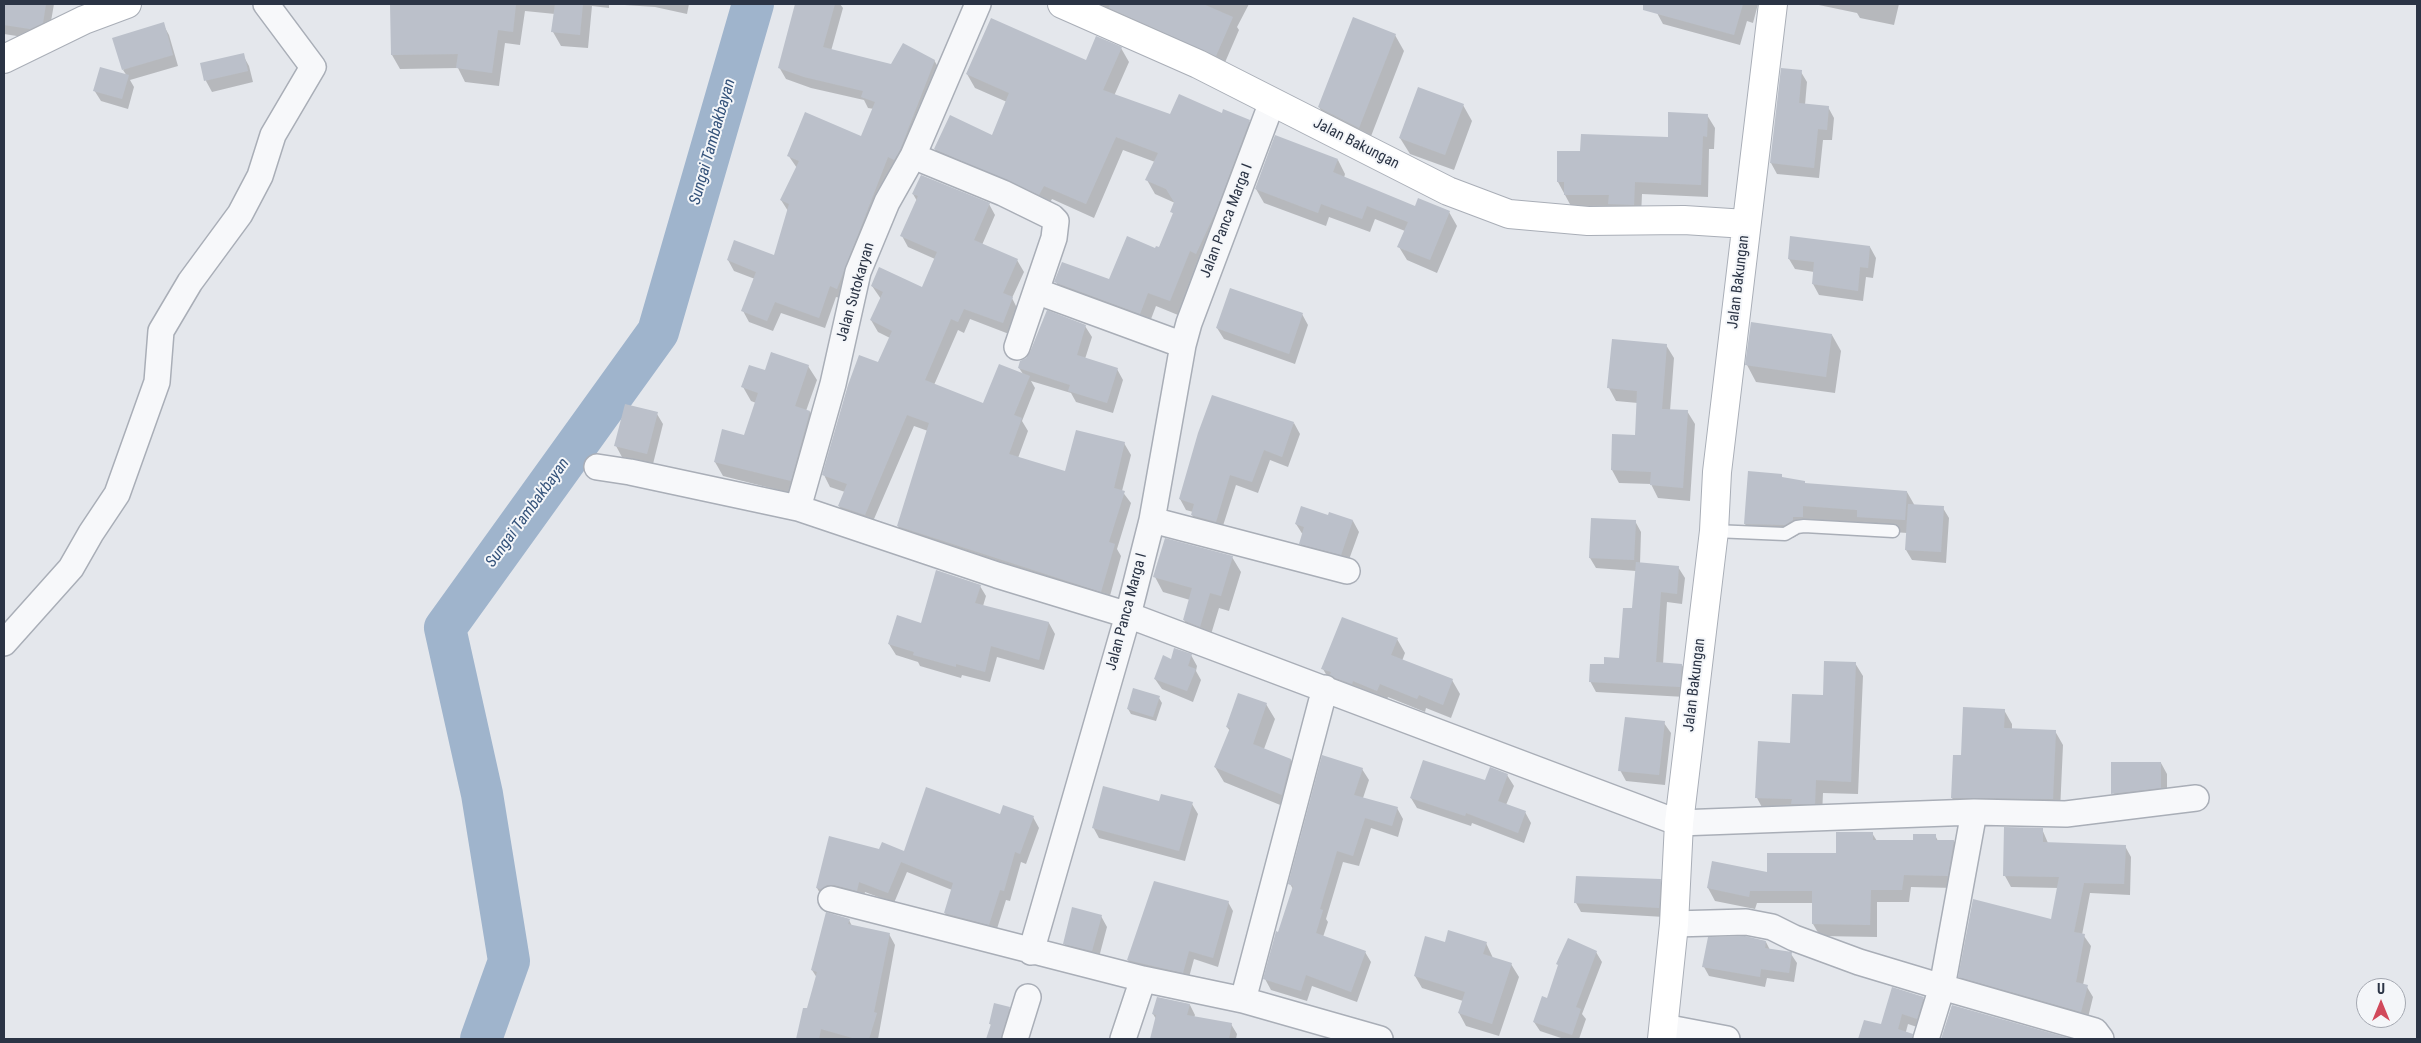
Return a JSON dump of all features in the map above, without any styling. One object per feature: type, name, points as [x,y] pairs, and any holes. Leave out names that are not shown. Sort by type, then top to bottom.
[{"type":"main road","points":[[4,59],[84,20],[127,4]]},
{"type":"main road","name":"Jalan Bakungan","points":[[1062,4],[1198,64],[1448,191],[1509,214],[1588,221],[1684,220],[1746,224],[1717,472],[1714,531],[1679,823],[1674,924],[1663,1033]]},
{"type":"main road","points":[[1746,224],[1773,4]]},
{"type":"street","points":[[4,643],[71,568],[117,494],[157,382],[161,331],[190,282],[240,214],[260,176],[273,135],[313,67],[266,4]]},
{"type":"street","name":"Jalan Sutokaryan","points":[[798,508],[833,384],[858,272],[887,202],[914,156],[978,4]]},
{"type":"street","name":"Jalan Panca Marga I","points":[[1031,952],[1128,615],[1152,520],[1182,345],[1272,102]]},
{"type":"street","points":[[914,156],[1003,193],[1052,217],[1056,221],[1054,238],[1017,348]]},
{"type":"street","points":[[1036,291],[1182,345]]},
{"type":"street","points":[[597,467],[630,472],[798,508],[997,575],[1128,615],[1679,823],[1974,812],[2066,814],[2196,798]]},
{"type":"street","points":[[1152,520],[1347,572]]},
{"type":"street","points":[[1244,1000],[1324,688]]},
{"type":"street","points":[[1926,1039],[1942,987],[1974,812]]},
{"type":"street","points":[[830,899],[1031,952],[1143,979],[1244,1000],[1380,1039]]},
{"type":"street","points":[[1674,924],[1746,922],[1772,927],[1794,938],[1859,962],[2095,1031],[2101,1039]]},
{"type":"street","points":[[1123,1039],[1143,979]]},
{"type":"street","points":[[1015,1039],[1028,997]]},
{"type":"street","points":[[1663,1033],[1727,1039]]},
{"type":"lane","points":[[1714,531],[1785,534],[1797,527],[1804,526],[1893,531]]},
{"type":"building","points":[[4,4],[46,4],[43,23],[30,29],[4,25]]},
{"type":"building","points":[[390,4],[516,4],[513,32],[498,30],[492,73],[456,68],[458,54],[391,55]]},
{"type":"building","points":[[555,4],[583,4],[580,35],[551,32]]},
{"type":"building","points":[[795,4],[835,4],[823,47],[891,64],[903,43],[935,60],[900,150],[894,160],[888,157],[837,289],[830,286],[819,318],[775,302],[767,321],[741,311],[756,272],[727,260],[734,240],[774,255],[789,204],[780,200],[799,161],[787,156],[805,112],[861,136],[875,102],[861,97],[863,91],[804,77],[778,68]]},
{"type":"building","points":[[1110,4],[1203,4],[1233,17],[1216,56],[1109,8]]},
{"type":"building","points":[[1643,4],[1743,4],[1734,35],[1643,10]]},
{"type":"building","points":[[1353,17],[1396,34],[1359,128],[1318,107]]},
{"type":"building","points":[[991,18],[1086,60],[1096,36],[1122,47],[1103,90],[1170,114],[1179,94],[1222,113],[1223,109],[1250,120],[1216,211],[1196,254],[1190,251],[1170,301],[1148,293],[1140,314],[1054,282],[1062,262],[1109,279],[1127,236],[1155,248],[1156,246],[1159,247],[1173,213],[1170,212],[1174,202],[1166,189],[1145,180],[1158,153],[1116,137],[1086,204],[1044,186],[1039,195],[934,149],[950,115],[992,135],[1009,93],[966,74]]},
{"type":"building","points":[[164,22],[173,55],[122,70],[112,38]]},
{"type":"building","points":[[244,53],[248,71],[204,81],[200,63]]},
{"type":"building","points":[[100,67],[129,75],[122,99],[93,91]]},
{"type":"building","points":[[1781,68],[1802,70],[1799,103],[1829,106],[1827,130],[1818,129],[1814,168],[1770,163]]},
{"type":"building","points":[[1418,87],[1464,104],[1445,155],[1399,138]]},
{"type":"building","points":[[1668,112],[1708,114],[1707,137],[1703,136],[1701,185],[1635,182],[1634,205],[1608,204],[1609,195],[1564,195],[1564,182],[1557,182],[1557,151],[1580,151],[1581,134],[1668,137]]},
{"type":"building","points":[[1275,135],[1338,159],[1333,172],[1415,206],[1418,198],[1450,211],[1430,260],[1397,247],[1408,222],[1367,206],[1362,219],[1321,204],[1318,213],[1255,189]]},
{"type":"building","points":[[921,175],[990,203],[974,240],[1018,259],[1003,293],[1013,297],[1003,323],[964,309],[958,322],[951,319],[925,380],[983,403],[999,364],[1030,376],[1014,415],[1022,418],[1009,454],[1065,471],[1076,430],[1125,442],[1114,488],[1125,491],[1109,542],[1115,544],[1101,592],[897,526],[929,423],[907,415],[865,515],[838,506],[847,484],[822,475],[848,385],[859,355],[878,362],[892,331],[870,320],[883,292],[871,286],[879,267],[922,287],[937,252],[900,236],[918,196],[912,194]]},
{"type":"building","points":[[1790,236],[1870,246],[1868,268],[1860,267],[1858,291],[1812,284],[1814,262],[1788,259]]},
{"type":"building","points":[[1230,288],[1303,313],[1289,354],[1216,328]]},
{"type":"building","points":[[1047,310],[1086,325],[1077,355],[1118,368],[1107,403],[1068,391],[1070,385],[1018,368],[1020,361],[1026,358],[1030,352]]},
{"type":"building","points":[[1751,322],[1832,334],[1826,377],[1745,365]]},
{"type":"building","points":[[1612,339],[1667,344],[1662,409],[1688,410],[1683,488],[1650,485],[1651,472],[1611,470],[1612,434],[1635,435],[1637,391],[1607,388]]},
{"type":"building","points":[[771,352],[809,365],[795,406],[810,411],[791,481],[714,462],[722,429],[744,435],[758,393],[741,387],[749,365],[765,370]]},
{"type":"building","points":[[1212,395],[1294,422],[1282,457],[1264,450],[1252,482],[1230,475],[1216,522],[1191,515],[1194,504],[1179,499],[1198,433]]},
{"type":"building","points":[[625,404],[658,412],[647,454],[614,446]]},
{"type":"building","points":[[1748,471],[1782,474],[1782,477],[1805,481],[1805,483],[1907,491],[1905,520],[1857,517],[1857,510],[1803,506],[1803,517],[1793,517],[1793,520],[1785,525],[1744,524]]},
{"type":"building","points":[[1908,504],[1944,506],[1941,552],[1905,550]]},
{"type":"building","points":[[1301,506],[1328,515],[1329,512],[1353,520],[1341,555],[1299,544],[1304,527],[1295,524]]},
{"type":"building","points":[[1591,518],[1636,520],[1634,560],[1589,558]]},
{"type":"building","points":[[1165,538],[1233,556],[1221,596],[1210,593],[1200,627],[1183,620],[1192,588],[1153,577]]},
{"type":"building","points":[[1636,562],[1679,566],[1677,594],[1661,592],[1656,662],[1682,664],[1680,687],[1589,682],[1590,664],[1604,664],[1604,657],[1619,658],[1623,608],[1632,608]]},
{"type":"building","points":[[936,570],[981,585],[975,603],[1049,622],[1039,660],[991,646],[985,672],[956,664],[956,667],[913,655],[914,652],[888,644],[897,615],[921,623]]},
{"type":"building","points":[[1342,617],[1398,638],[1391,655],[1453,679],[1443,705],[1419,695],[1417,699],[1380,684],[1377,691],[1353,681],[1352,684],[1335,678],[1330,675],[1331,672],[1321,669]]},
{"type":"building","points":[[1174,648],[1192,654],[1188,666],[1196,669],[1187,691],[1154,679],[1163,655],[1171,659]]},
{"type":"building","points":[[1824,661],[1856,662],[1851,782],[1816,780],[1815,804],[1791,804],[1792,799],[1755,798],[1758,741],[1790,743],[1792,694],[1823,695]]},
{"type":"building","points":[[1133,688],[1160,696],[1153,717],[1127,709]]},
{"type":"building","points":[[1238,693],[1267,703],[1253,744],[1291,759],[1282,795],[1214,767],[1230,728],[1226,727]]},
{"type":"building","points":[[1963,707],[2005,709],[2004,728],[2056,730],[2053,799],[1951,798],[1953,755],[1961,755]]},
{"type":"building","points":[[1625,717],[1665,721],[1659,775],[1618,771]]},
{"type":"building","points":[[1322,755],[1363,768],[1354,795],[1398,807],[1392,826],[1365,818],[1353,856],[1337,851],[1320,909],[1323,910],[1316,933],[1366,951],[1351,992],[1306,975],[1301,991],[1263,979],[1276,931],[1278,932],[1293,886],[1288,884]]},
{"type":"building","points":[[1423,760],[1485,780],[1490,767],[1508,774],[1498,801],[1526,811],[1518,833],[1466,813],[1465,816],[1410,798]]},
{"type":"building","points":[[2111,762],[2161,762],[2161,788],[2111,794]]},
{"type":"building","points":[[1103,786],[1159,801],[1161,794],[1193,802],[1179,851],[1092,828]]},
{"type":"building","points":[[926,787],[1000,814],[1003,805],[1034,816],[1020,854],[1015,852],[1004,891],[1000,890],[989,925],[944,913],[953,883],[901,862],[888,893],[859,882],[857,891],[834,885],[827,885],[821,889],[816,888],[829,836],[879,849],[882,842],[904,851]]},
{"type":"building","points":[[2004,827],[2043,828],[2043,842],[2126,845],[2124,884],[2084,883],[2074,932],[2085,934],[2076,982],[2088,985],[2081,1012],[1958,977],[1973,899],[2051,919],[2059,877],[2003,876]]},
{"type":"building","points":[[1836,832],[1873,832],[1873,840],[1913,840],[1913,834],[1936,834],[1936,840],[1954,840],[1948,876],[1904,875],[1902,890],[1871,890],[1870,925],[1812,924],[1812,891],[1750,891],[1749,897],[1707,888],[1712,861],[1767,872],[1767,853],[1836,853]]},
{"type":"building","points":[[1576,876],[1661,879],[1659,908],[1574,903]]},
{"type":"building","points":[[1154,881],[1229,901],[1213,958],[1189,951],[1183,973],[1127,960]]},
{"type":"building","points":[[1072,907],[1102,915],[1092,951],[1063,944]]},
{"type":"building","points":[[826,912],[850,919],[848,924],[890,933],[874,1012],[877,1013],[869,1039],[856,1039],[821,1029],[819,1039],[796,1039],[803,1008],[807,1008],[817,972],[811,970]]},
{"type":"building","points":[[1448,930],[1487,942],[1483,954],[1512,963],[1492,1024],[1458,1013],[1465,992],[1414,976],[1425,936],[1445,942]]},
{"type":"building","points":[[1745,936],[1766,941],[1765,948],[1792,952],[1789,973],[1761,969],[1760,977],[1702,967],[1708,937]]},
{"type":"building","points":[[1568,938],[1597,951],[1576,1007],[1581,1009],[1572,1035],[1533,1022],[1542,996],[1547,998],[1558,965],[1556,964]]},
{"type":"building","points":[[1892,987],[1924,997],[1917,1019],[1902,1014],[1898,1029],[1913,1034],[1912,1039],[1858,1039],[1864,1020],[1881,1024]]},
{"type":"building","points":[[1157,997],[1190,1004],[1187,1015],[1232,1023],[1229,1039],[1150,1039],[1156,1015],[1152,1014]]},
{"type":"building","points":[[994,1003],[1010,1007],[1001,1039],[986,1039],[991,1024],[989,1024]]},
{"type":"building","points":[[1952,1005],[2072,1039],[1941,1039]]},
{"type":"waterway","name":"Sungai Tambakbayan","points":[[481,1039],[509,961],[482,794],[445,628],[658,332],[753,4]]}]
